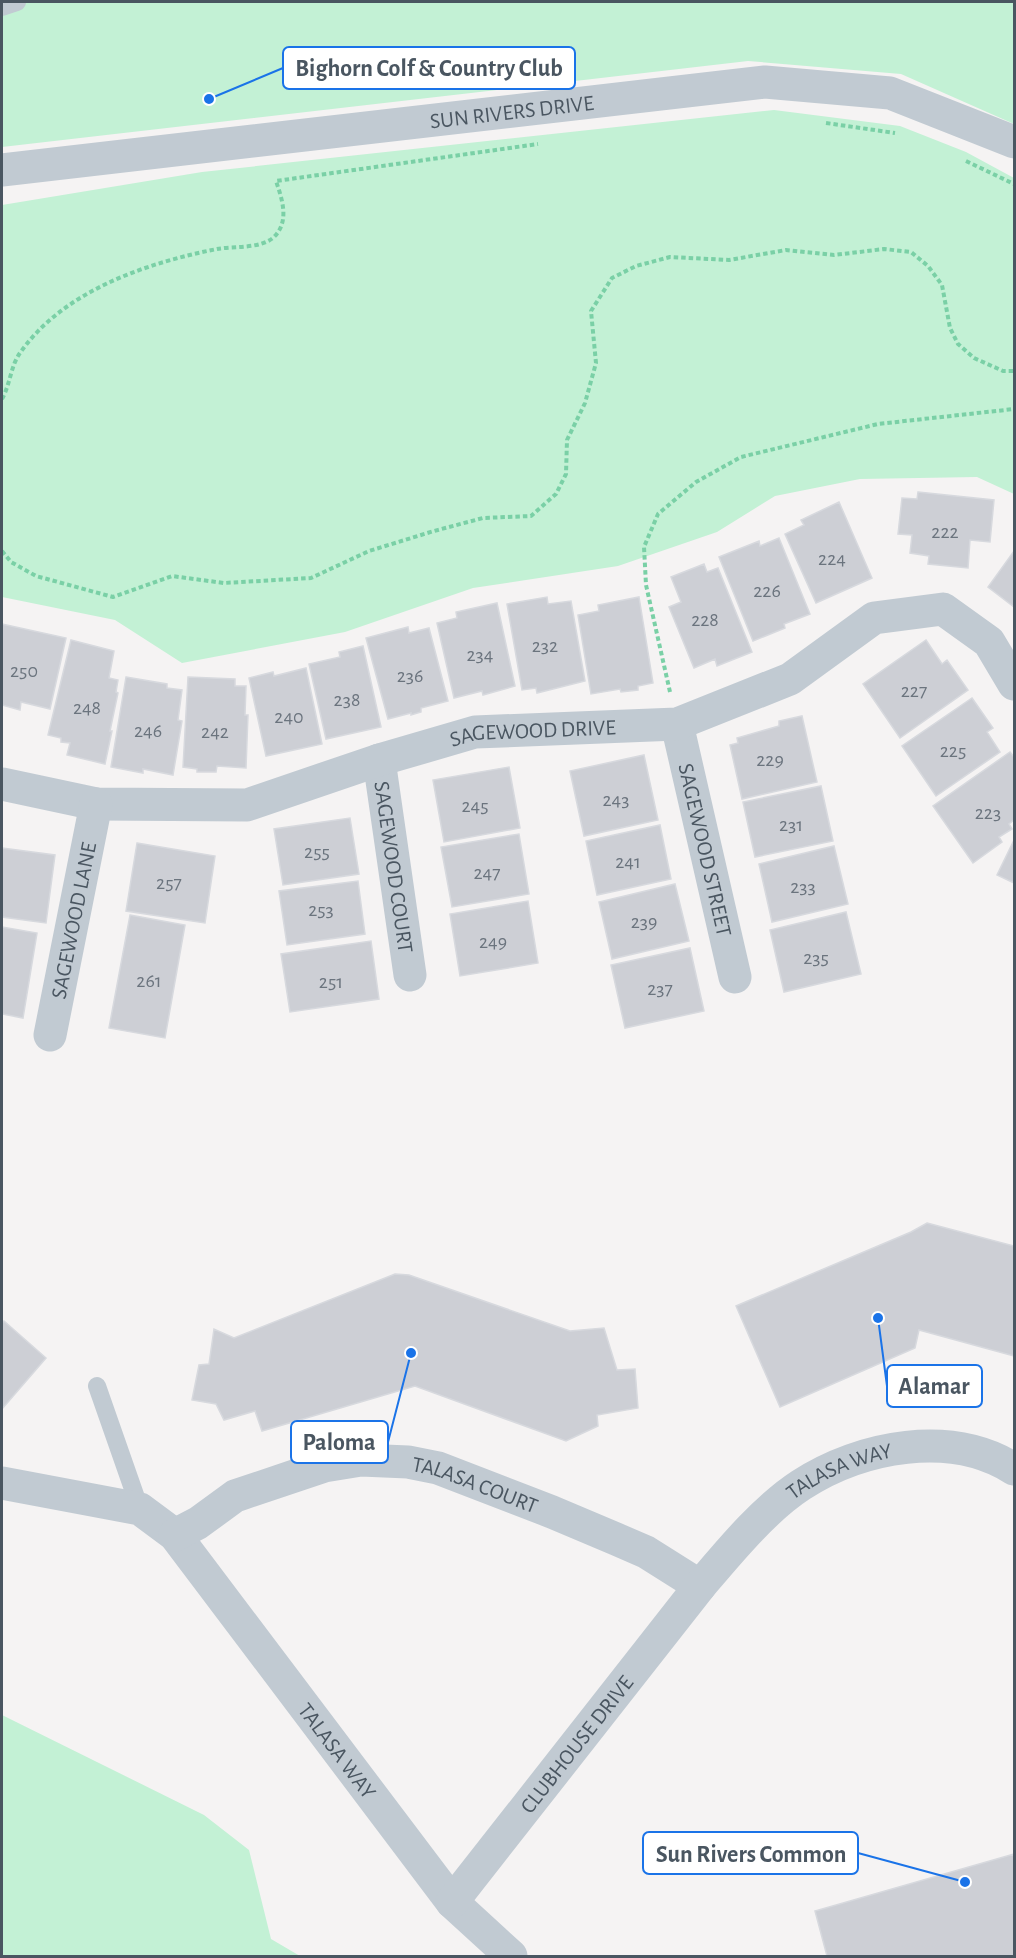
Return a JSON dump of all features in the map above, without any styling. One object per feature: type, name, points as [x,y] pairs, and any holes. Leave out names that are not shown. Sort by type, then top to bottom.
[{"type":"street","name":"SUN RIVERS DRIVE","points":[[2,170],[765,82],[890,93],[1014,142]]},
{"type":"street","name":"SAGEWOOD DRIVE","points":[[2,784],[96,804],[247,805],[379,760],[475,732],[677,724],[790,679],[874,618],[943,609],[989,642],[1014,684]]},
{"type":"street","name":"SAGEWOOD STREET","points":[[677,724],[735,977]]},
{"type":"street","name":"SAGEWOOD COURT","points":[[379,760],[410,975]]},
{"type":"street","name":"SAGEWOOD LANE","points":[[50,1035],[96,804]]},
{"type":"street","name":"TALASA WAY","points":[[700,1586],[732,1549],[785,1497],[826,1471],[852,1460],[880,1452],[908,1448],[956,1448],[985,1454],[1014,1469]]},
{"type":"street","name":"TALASA COURT","points":[[175,1535],[235,1496],[324,1466],[361,1460],[408,1462],[438,1468],[616,1539],[646,1552],[700,1586]]},
{"type":"street","points":[[2,1483],[140,1509]]},
{"type":"street","name":"TALASA WAY","points":[[140,1509],[175,1535],[452,1902],[511,1956]]},
{"type":"street","name":"CLUBHOUSE DRIVE","points":[[452,1902],[700,1586]]},
{"type":"lane","points":[[2,7],[17,2]]},
{"type":"lane","points":[[98,1386],[140,1509]]},
{"type":"path","points":[[819,123],[895,133],[905,137]]},
{"type":"path","points":[[2,399],[18,354],[55,315],[110,281],[174,258],[232,246],[260,244],[273,238],[281,226],[284,205],[276,181],[549,143]]},
{"type":"path","points":[[963,160],[1014,184]]},
{"type":"path","points":[[2,551],[11,562],[36,576],[113,597],[172,576],[224,583],[311,578],[369,551],[434,531],[483,518],[531,516],[556,494],[566,474],[567,440],[585,403],[596,363],[591,311],[612,278],[636,266],[670,257],[729,260],[786,250],[834,255],[884,249],[911,252],[928,266],[942,285],[950,328],[958,344],[974,358],[1003,371],[1014,371]]},
{"type":"path","points":[[677,724],[646,585],[644,547],[658,514],[696,482],[741,457],[878,424],[1014,409]]},
{"type":"green space","points":[[2,2],[1014,2],[1014,124],[901,74],[748,61],[2,147]]},
{"type":"green space","points":[[774,110],[900,126],[966,152],[1014,178],[1014,494],[977,477],[860,479],[775,496],[717,532],[618,566],[473,588],[345,632],[182,663],[115,620],[2,597],[2,205],[202,172]]},
{"type":"green space","points":[[2,1715],[204,1815],[249,1850],[271,1939],[300,1956],[2,1956]]},
{"type":"building","points":[[918,492],[994,500],[990,542],[970,540],[968,568],[928,564],[929,556],[910,553],[912,535],[898,534],[902,498],[917,499]]},
{"type":"building","points":[[839,502],[872,578],[816,603],[785,534],[804,525],[801,520]]},
{"type":"building","points":[[779,538],[810,614],[784,624],[785,628],[753,641],[719,557],[759,541],[760,546]]},
{"type":"building","points":[[1014,551],[1014,607],[988,587]]},
{"type":"building","points":[[704,564],[707,572],[718,568],[752,652],[717,666],[715,659],[694,668],[669,607],[681,602],[671,577]]},
{"type":"building","points":[[547,597],[548,604],[571,601],[585,681],[537,693],[536,688],[522,690],[507,604]]},
{"type":"building","points":[[639,597],[653,683],[638,686],[638,690],[621,692],[620,689],[591,694],[578,615],[599,611],[598,605]]},
{"type":"building","points":[[497,603],[515,686],[483,695],[482,691],[454,698],[437,623],[457,618],[456,612]]},
{"type":"building","points":[[2,624],[66,638],[50,709],[21,702],[20,710],[2,705]]},
{"type":"building","points":[[408,627],[409,633],[429,628],[448,701],[421,708],[421,712],[411,715],[411,713],[388,719],[366,638]]},
{"type":"building","points":[[71,640],[114,651],[109,678],[118,680],[116,692],[118,693],[105,764],[67,755],[70,743],[61,742],[61,738],[48,735]]},
{"type":"building","points":[[926,640],[942,664],[947,660],[968,690],[900,738],[863,684]]},
{"type":"building","points":[[363,646],[381,727],[326,739],[309,664],[340,657],[339,652]]},
{"type":"building","points":[[306,668],[322,744],[266,756],[249,678],[273,672],[274,676]]},
{"type":"building","points":[[126,677],[167,684],[167,688],[182,690],[178,720],[182,721],[173,775],[143,769],[143,773],[111,767]]},
{"type":"building","points":[[188,677],[235,679],[235,686],[246,686],[245,715],[248,715],[246,768],[217,766],[216,772],[197,772],[197,769],[183,767]]},
{"type":"building","points":[[972,698],[993,728],[987,732],[1000,752],[936,796],[902,746]]},
{"type":"building","points":[[802,716],[817,782],[742,799],[730,745],[738,743],[737,738],[779,726],[779,721]]},
{"type":"building","points":[[1010,752],[1014,757],[1014,820],[1009,824],[1012,829],[999,837],[1002,842],[973,863],[933,806]]},
{"type":"building","points":[[644,755],[658,820],[584,836],[570,771]]},
{"type":"building","points":[[509,767],[520,828],[444,842],[433,780]]},
{"type":"building","points":[[821,786],[833,841],[755,857],[743,802]]},
{"type":"building","points":[[350,818],[359,874],[283,885],[274,829]]},
{"type":"building","points":[[660,825],[671,879],[597,895],[586,841]]},
{"type":"building","points":[[519,834],[529,894],[452,907],[441,847]]},
{"type":"building","points":[[1014,840],[1014,883],[997,875]]},
{"type":"building","points":[[137,843],[215,856],[205,923],[126,911]]},
{"type":"building","points":[[834,846],[848,904],[772,922],[759,864]]},
{"type":"building","points":[[2,848],[55,855],[46,923],[2,917]]},
{"type":"building","points":[[358,881],[365,934],[287,945],[279,891]]},
{"type":"building","points":[[675,884],[689,941],[612,959],[599,902]]},
{"type":"building","points":[[528,901],[538,963],[460,976],[450,914]]},
{"type":"building","points":[[846,912],[861,974],[784,992],[770,930]]},
{"type":"building","points":[[130,915],[185,925],[165,1038],[109,1028]]},
{"type":"building","points":[[2,927],[37,933],[23,1018],[2,1014]]},
{"type":"building","points":[[371,941],[379,999],[290,1012],[281,954]]},
{"type":"building","points":[[690,948],[704,1011],[625,1028],[611,965]]},
{"type":"building","points":[[927,1223],[1014,1246],[1014,1356],[919,1330],[915,1348],[780,1407],[736,1306],[911,1232]]},
{"type":"building","points":[[395,1274],[409,1275],[570,1331],[604,1328],[617,1370],[635,1369],[638,1408],[597,1415],[598,1426],[566,1441],[415,1386],[262,1431],[255,1411],[224,1420],[216,1404],[192,1400],[199,1365],[209,1364],[214,1329],[234,1338]]},
{"type":"building","points":[[4,1321],[46,1358],[2,1409],[2,1323]]},
{"type":"building","points":[[1014,1854],[1014,1956],[827,1956],[815,1911]]},
{"type":"place","name":"Bighorn Colf & Country Club","points":[[209,99]]},
{"type":"place","name":"Alamar","points":[[878,1318]]},
{"type":"place","name":"Paloma","points":[[411,1353]]},
{"type":"place","name":"Sun Rivers Common","points":[[965,1882]]}]
